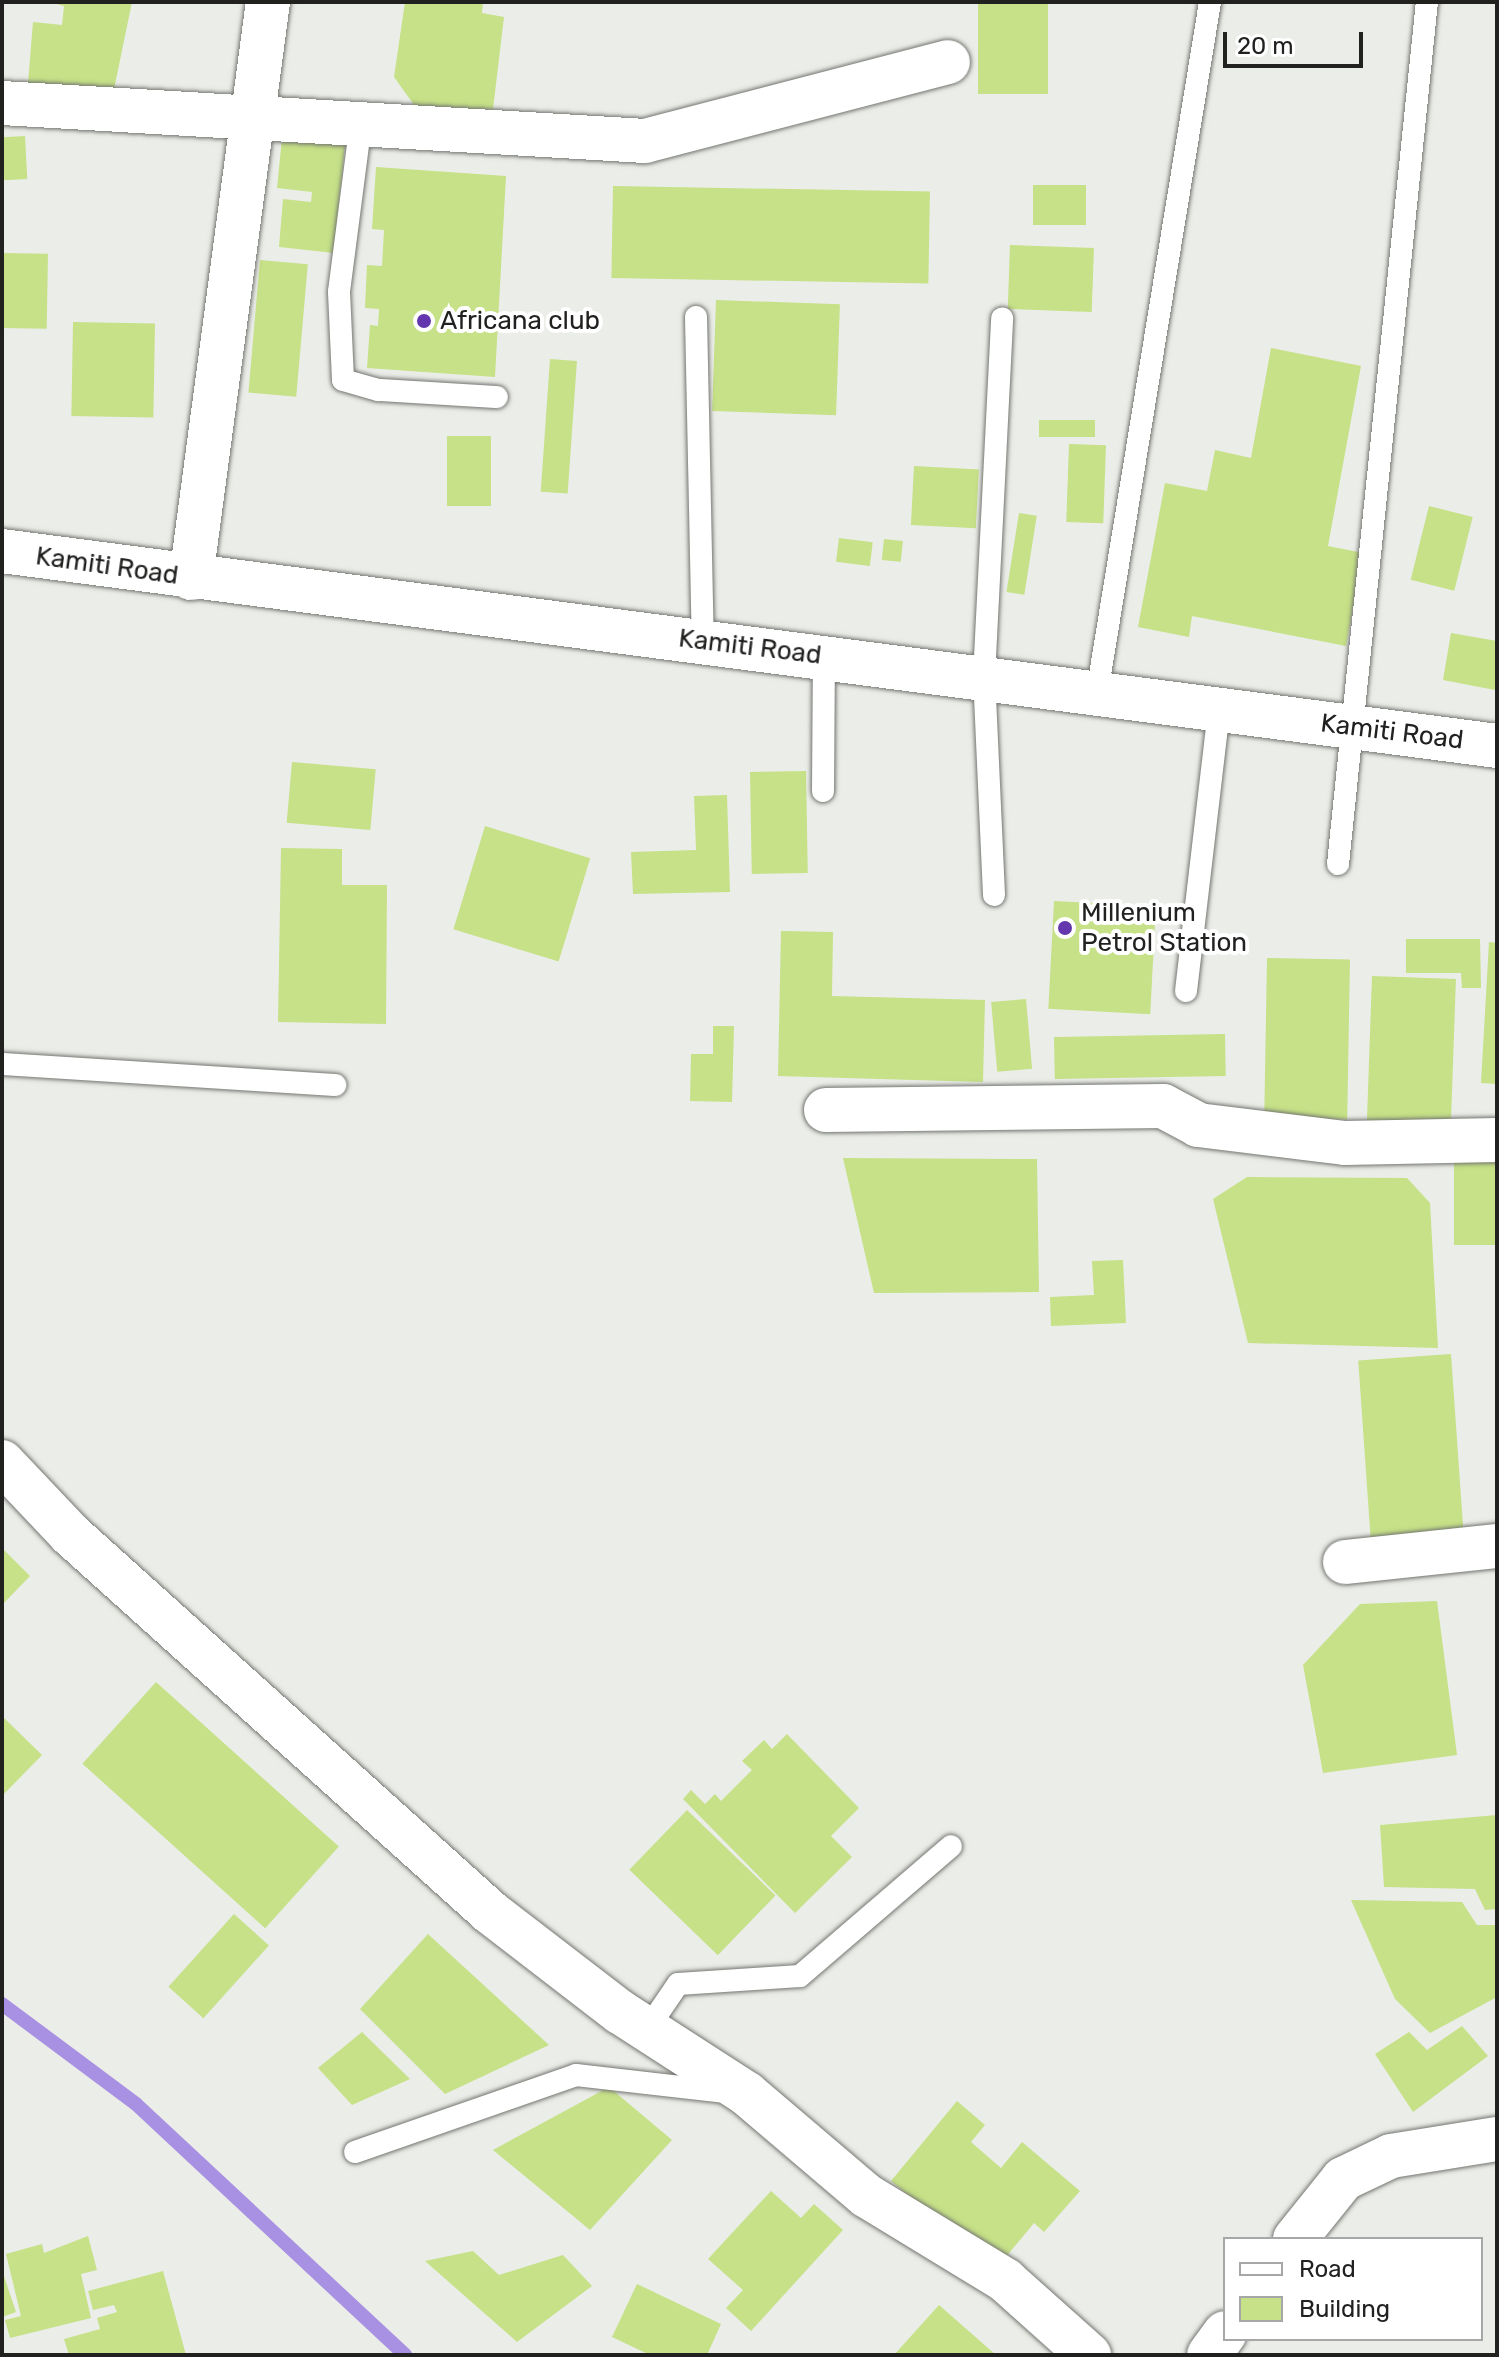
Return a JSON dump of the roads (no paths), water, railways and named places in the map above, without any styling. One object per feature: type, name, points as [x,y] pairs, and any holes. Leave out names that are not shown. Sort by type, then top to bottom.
[{"type":"street","points":[[191,578],[248,118],[268,2]]},
{"type":"street","points":[[2,103],[645,141],[948,62]]},
{"type":"street","name":"Kamiti Road","points":[[2,551],[1497,746]]},
{"type":"street","points":[[826,1110],[1163,1106],[1198,1125],[1345,1143],[1497,1140]]},
{"type":"street","points":[[2,1462],[70,1534],[490,1912],[648,2028],[747,2094],[867,2196],[1005,2280],[1089,2355]]},
{"type":"street","points":[[1345,1562],[1497,1546]]},
{"type":"street","points":[[1297,2237],[1343,2179],[1391,2156],[1497,2139]]},
{"type":"street","points":[[1209,2355],[1223,2336]]},
{"type":"lane","points":[[1097,693],[1210,2]]},
{"type":"lane","points":[[1338,864],[1427,2]]},
{"type":"lane","points":[[361,122],[339,292],[343,380],[379,390],[497,397]]},
{"type":"lane","points":[[696,317],[703,642]]},
{"type":"lane","points":[[994,895],[984,677],[1002,318]]},
{"type":"lane","points":[[823,791],[824,657]]},
{"type":"lane","points":[[1186,991],[1219,709]]},
{"type":"lane","points":[[2,1064],[335,1085]]},
{"type":"lane","points":[[648,2028],[678,1984],[800,1976],[951,1846]]},
{"type":"lane","points":[[355,2152],[576,2075],[747,2094]]},
{"type":"waterway","points":[[2,2004],[136,2104],[405,2355]]},
{"type":"place","name":"Africana club","points":[[424,321]]},
{"type":"place","name":"Millenium Petrol Station","points":[[1065,928]]}]
